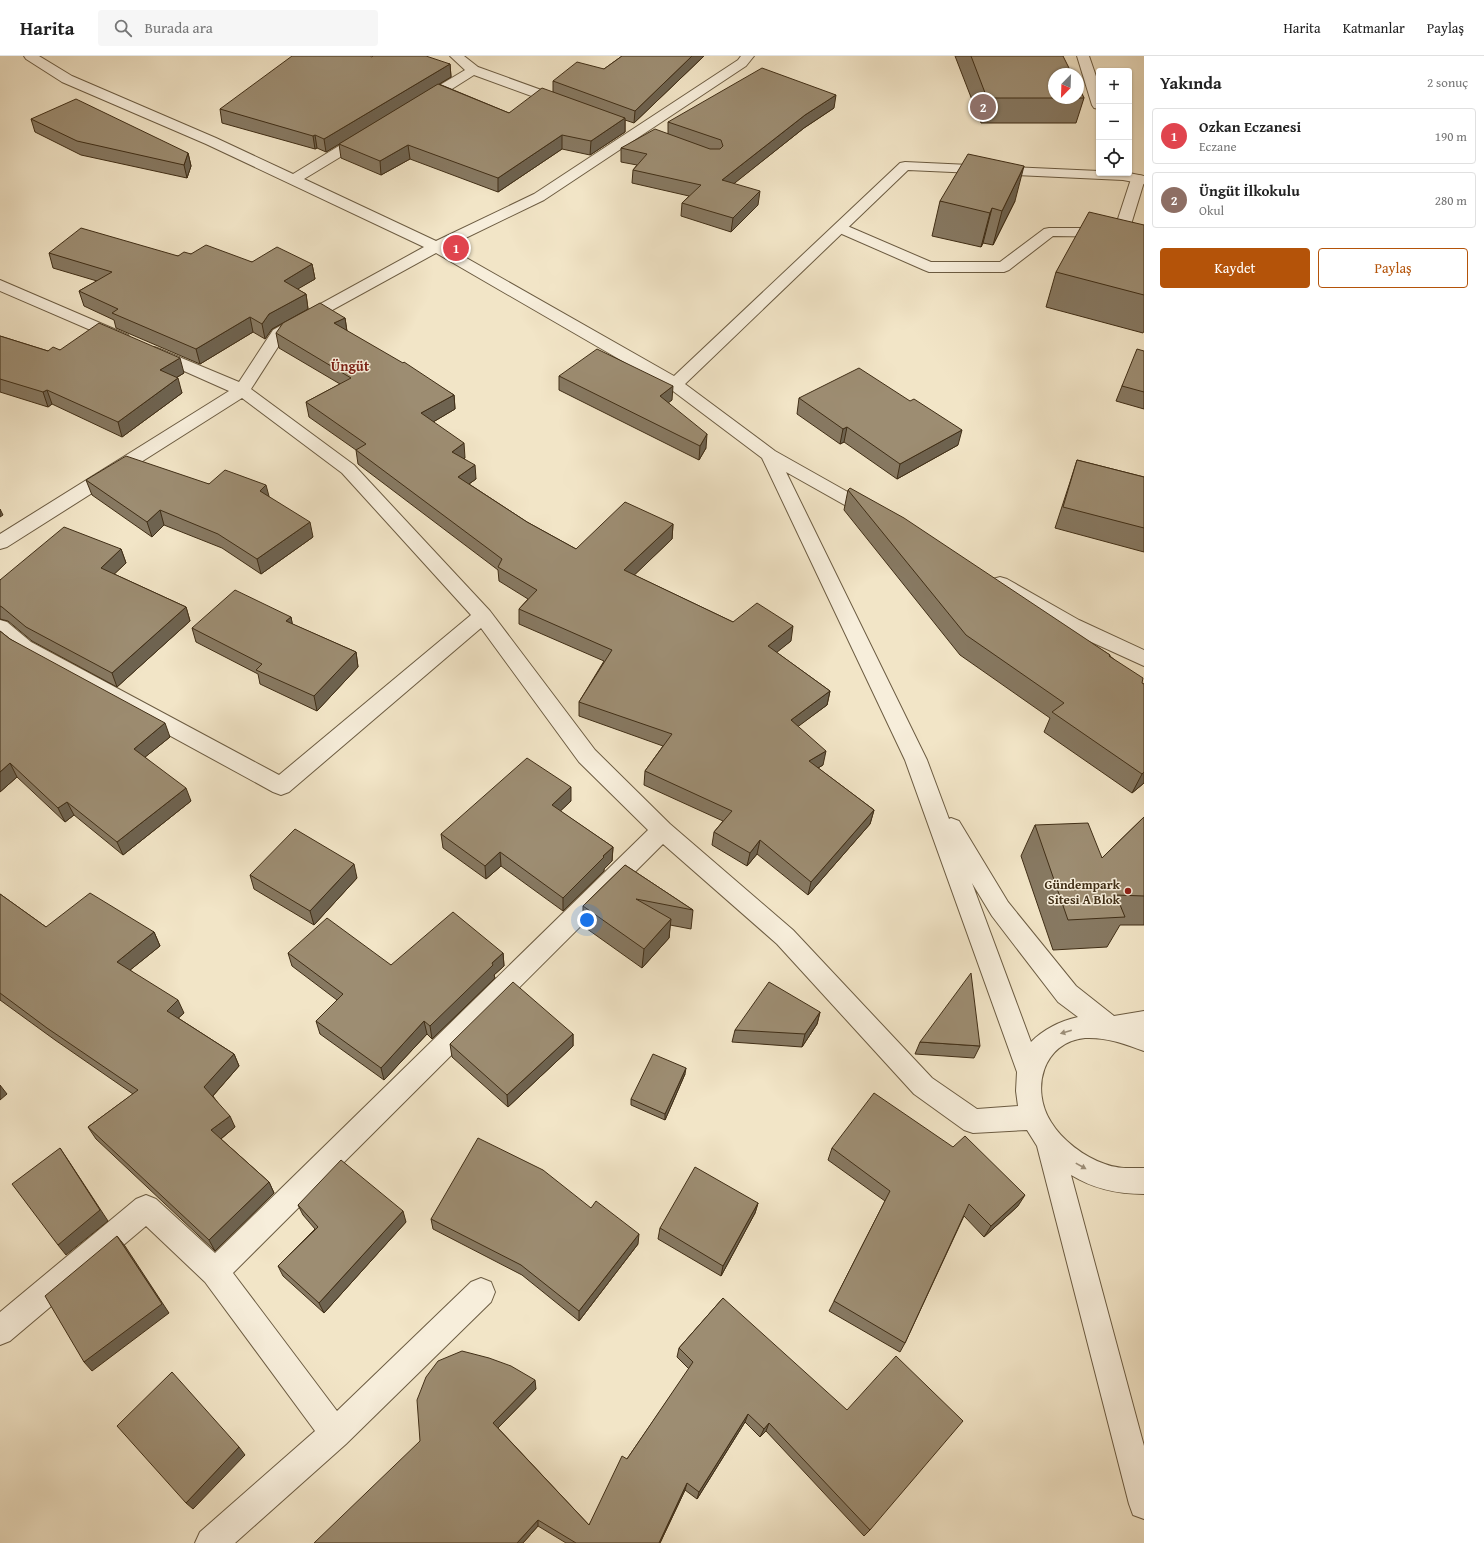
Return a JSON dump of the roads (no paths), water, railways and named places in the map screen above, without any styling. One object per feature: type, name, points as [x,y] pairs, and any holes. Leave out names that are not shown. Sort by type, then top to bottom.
[{"type":"street","points":[[30,56],[67,79],[212,141],[436,247],[675,384],[769,455],[886,520]]},
{"type":"street","points":[[456,56],[473,70],[575,107]]},
{"type":"street","points":[[0,543],[242,390],[279,333],[436,247],[539,197],[742,63],[748,56]]},
{"type":"street","points":[[1083,56],[1099,104]]},
{"type":"street","points":[[407,110],[473,70]]},
{"type":"street","points":[[625,125],[655,136]]},
{"type":"street","points":[[294,179],[374,131]]},
{"type":"street","points":[[675,384],[906,166],[1096,173]]},
{"type":"street","points":[[1120,233],[1141,180],[1128,176]]},
{"type":"street","points":[[840,228],[929,267],[1004,267],[1049,232],[1120,233],[1144,240]]},
{"type":"street","points":[[0,285],[242,390],[348,469],[483,616],[587,756],[662,830],[785,937],[923,1086],[973,1121],[1035,1117]]},
{"type":"street","points":[[769,455],[912,753],[1029,1070],[1028,1093],[1035,1117],[1049,1141],[1144,1504]]},
{"type":"street","points":[[989,578],[1072,625],[1144,660]]},
{"type":"street","points":[[0,627],[24,647],[281,786],[483,616]]},
{"type":"street","points":[[924,783],[1000,909],[1067,994],[1110,1028],[1144,1040]]},
{"type":"street","points":[[215,1272],[662,830]]},
{"type":"street","points":[[1029,1070],[1039,1050],[1057,1034],[1082,1027],[1110,1028],[1144,1022]]},
{"type":"street","points":[[1049,1141],[1071,1161],[1098,1175],[1126,1182],[1144,1181]]},
{"type":"street","points":[[0,1331],[146,1208],[215,1272],[334,1433]]},
{"type":"street","points":[[211,1543],[334,1433],[481,1292]]},
{"type":"place","name":"Üngüt İlkokulu","points":[[983,107]]},
{"type":"place","name":"Ozkan Eczanesi","points":[[456,248]]},
{"type":"place","name":"Gündempark Sitesi A Blok","points":[[1128,891]]},
{"type":"district","name":"Üngüt","points":[[350,366]]}]
